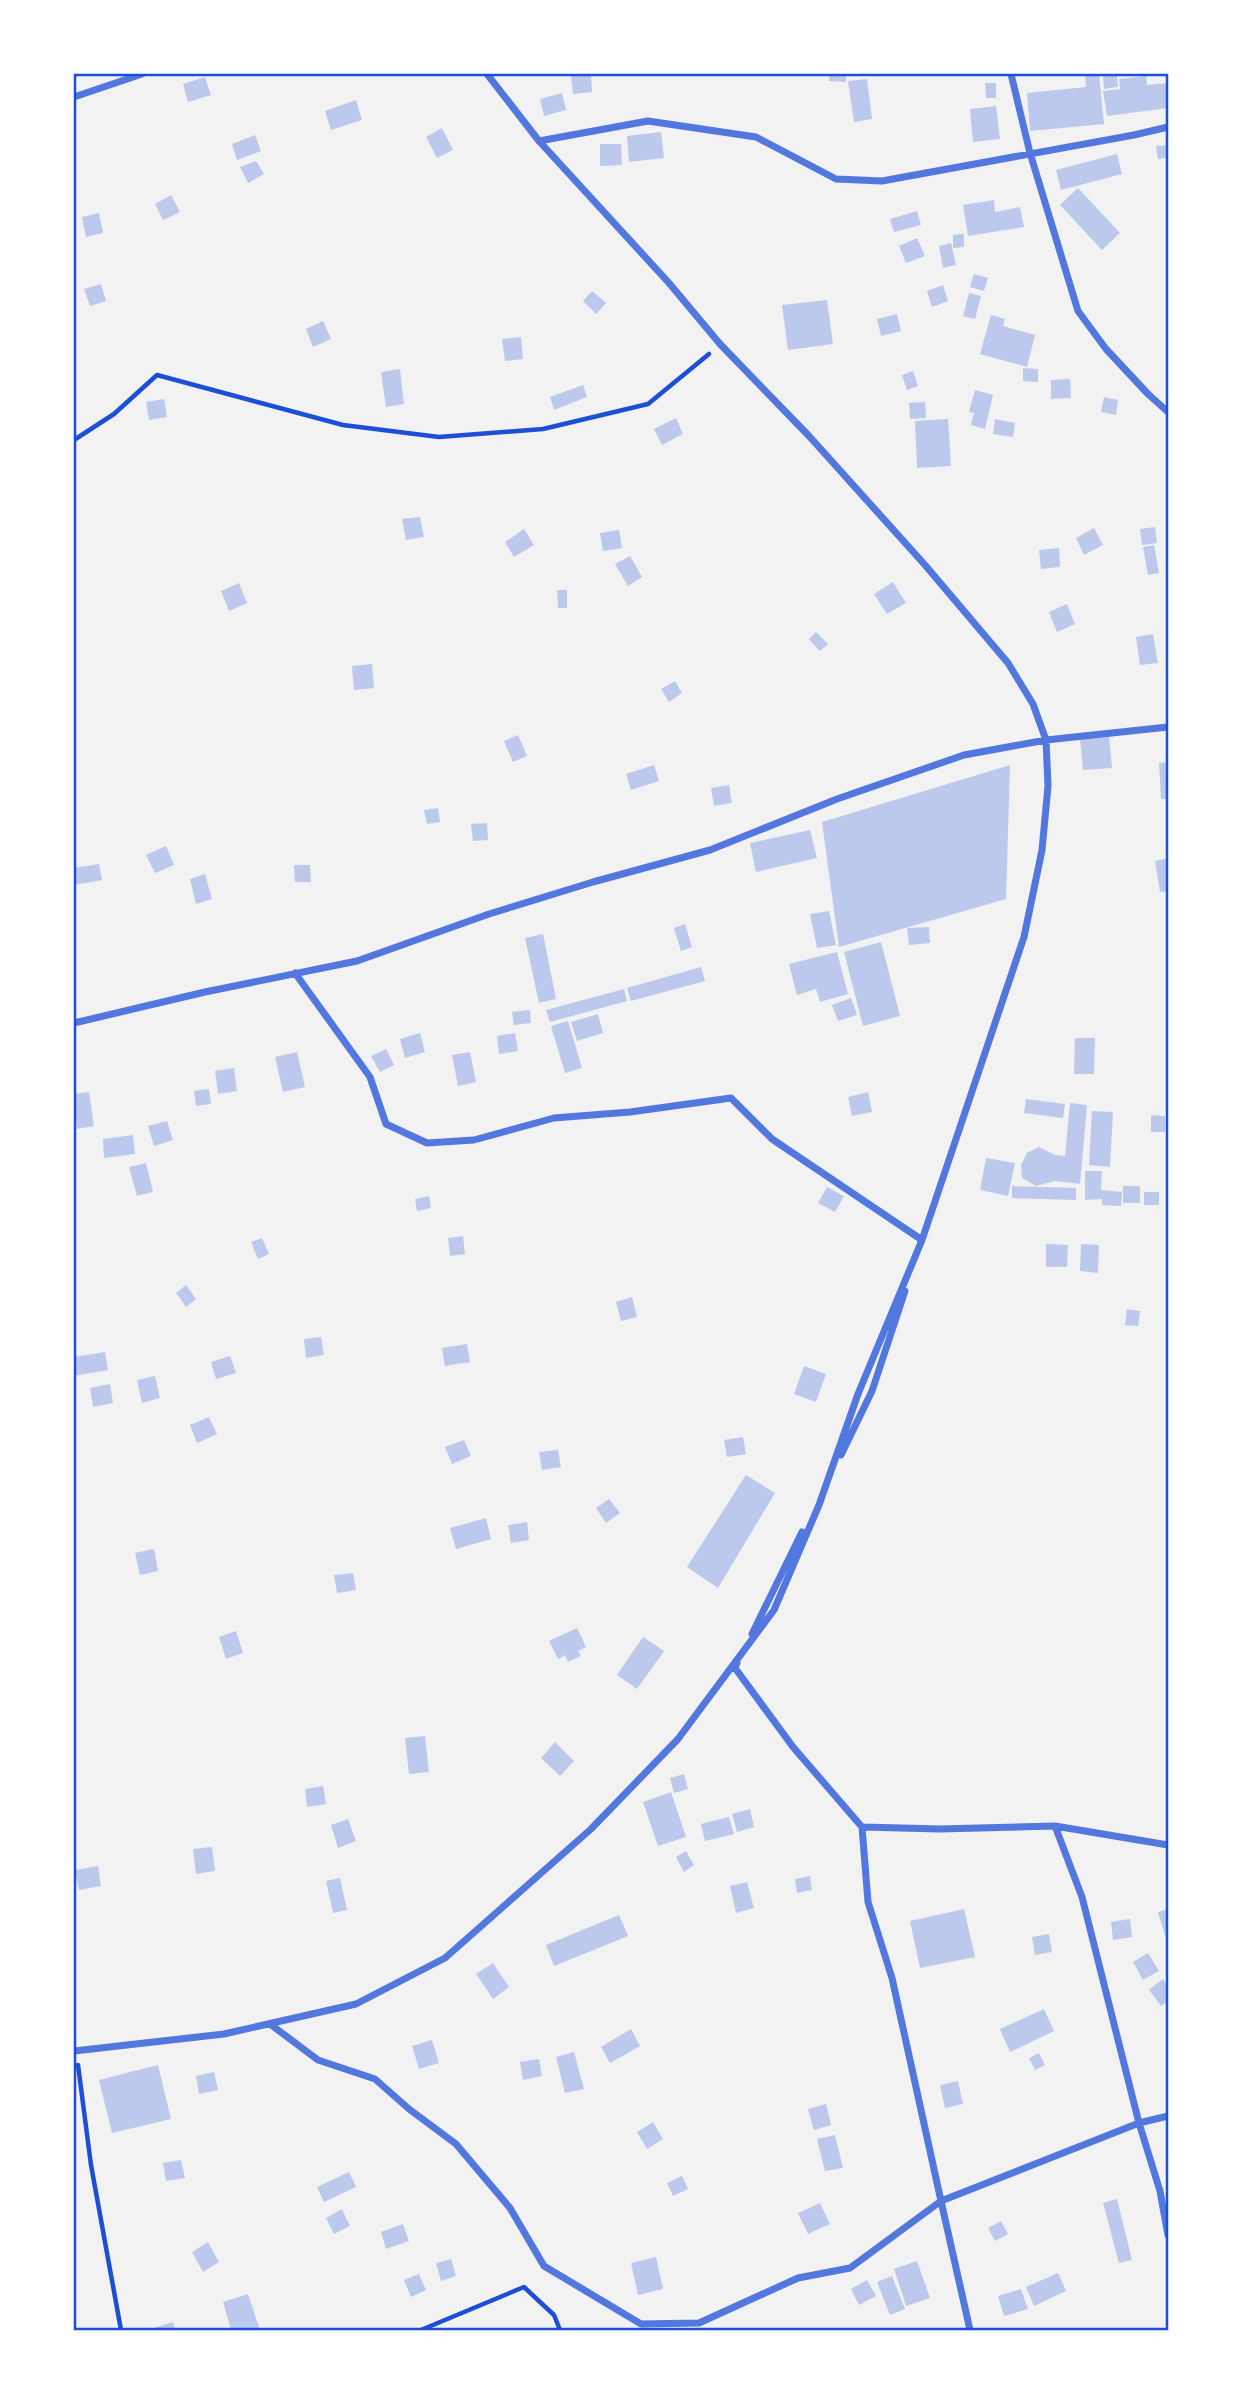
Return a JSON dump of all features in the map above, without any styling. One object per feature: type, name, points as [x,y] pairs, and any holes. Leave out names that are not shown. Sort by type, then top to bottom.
[{"type":"street","points":[[74,97],[142,74]]},
{"type":"street","points":[[487,74],[540,141],[669,283],[720,344],[809,436],[916,555],[1008,663],[1033,704],[1046,740],[1048,786],[1042,850],[1024,937],[873,1391],[735,1668],[793,1747],[862,1827],[868,1902],[892,1978],[971,2330]]},
{"type":"street","points":[[1011,74],[1030,153],[1077,311],[1106,349],[1168,412]]},
{"type":"street","points":[[540,141],[602,127],[648,121],[756,137],[836,179],[882,181],[1168,127]]},
{"type":"street","points":[[74,1023],[357,961],[489,914],[710,850],[837,799],[964,755],[1046,740],[1168,727]]},
{"type":"street","points":[[296,973],[370,1077],[386,1124],[427,1143],[474,1140],[554,1118],[630,1112],[731,1098],[772,1139],[922,1240]]},
{"type":"street","points":[[74,2051],[224,2034],[356,2004],[446,1958],[591,1829],[678,1739],[774,1610],[819,1505],[858,1394],[922,1240]]},
{"type":"street","points":[[862,1827],[940,1829],[1055,1826],[1168,1845]]},
{"type":"street","points":[[1055,1826],[1082,1897],[1139,2123],[1160,2191],[1168,2235]]},
{"type":"street","points":[[270,2024],[318,2060],[375,2079],[409,2109],[456,2144],[510,2208],[544,2266],[640,2324],[699,2323],[798,2278],[850,2268],[940,2201],[1139,2123],[1168,2116]]},
{"type":"path","points":[[74,440],[114,414],[157,375],[343,425],[439,437],[543,429],[648,404],[720,344]]},
{"type":"path","points":[[80,2071],[90,2165],[121,2330]]},
{"type":"path","points":[[421,2330],[524,2287],[554,2315],[560,2330]]},
{"type":"building","points":[[830,74],[846,74],[846,82],[829,81]]},
{"type":"building","points":[[1085,74],[1099,74],[1104,124],[1030,131],[1027,93],[1086,87]]},
{"type":"building","points":[[1103,74],[1117,74],[1118,87],[1104,89]]},
{"type":"building","points":[[591,75],[592,92],[573,94],[571,76]]},
{"type":"building","points":[[1146,76],[1147,85],[1168,83],[1168,108],[1107,116],[1103,91],[1120,89],[1119,79]]},
{"type":"building","points":[[205,77],[211,95],[188,102],[183,84]]},
{"type":"building","points":[[867,79],[872,119],[854,122],[848,81]]},
{"type":"building","points":[[985,83],[996,83],[996,98],[986,98]]},
{"type":"building","points":[[562,93],[566,110],[544,116],[540,99]]},
{"type":"building","points":[[356,100],[362,120],[331,130],[325,111]]},
{"type":"building","points":[[996,106],[1000,139],[973,142],[970,109]]},
{"type":"building","points":[[442,128],[453,150],[437,158],[426,137]]},
{"type":"building","points":[[661,132],[664,158],[629,162],[627,136]]},
{"type":"building","points":[[255,135],[261,151],[237,160],[232,144]]},
{"type":"building","points":[[600,144],[621,144],[622,165],[600,166]]},
{"type":"building","points":[[1168,145],[1168,158],[1158,159],[1156,146]]},
{"type":"building","points":[[1117,154],[1122,174],[1061,190],[1056,170]]},
{"type":"building","points":[[256,161],[264,174],[248,183],[240,167]]},
{"type":"building","points":[[1078,188],[1120,233],[1102,250],[1060,205]]},
{"type":"building","points":[[171,195],[180,212],[163,220],[155,204]]},
{"type":"building","points":[[994,200],[995,212],[1020,207],[1024,227],[968,236],[963,205]]},
{"type":"building","points":[[917,211],[921,225],[894,232],[890,219]]},
{"type":"building","points":[[99,213],[103,233],[86,237],[82,217]]},
{"type":"building","points":[[964,234],[964,247],[953,248],[953,235]]},
{"type":"building","points":[[917,238],[925,256],[906,263],[899,246]]},
{"type":"building","points":[[951,243],[956,265],[943,268],[939,246]]},
{"type":"building","points":[[974,274],[988,278],[984,291],[970,287]]},
{"type":"building","points":[[101,284],[106,301],[90,306],[84,289]]},
{"type":"building","points":[[943,285],[948,301],[932,307],[927,291]]},
{"type":"building","points":[[592,291],[606,303],[596,314],[583,301]]},
{"type":"building","points":[[969,293],[981,296],[975,319],[963,316]]},
{"type":"building","points":[[827,300],[833,344],[788,350],[782,305]]},
{"type":"building","points":[[897,314],[901,331],[881,336],[877,319]]},
{"type":"building","points":[[991,315],[1005,319],[1003,326],[1035,335],[1027,367],[980,354]]},
{"type":"building","points":[[323,321],[331,339],[313,347],[306,329]]},
{"type":"building","points":[[521,337],[523,359],[505,361],[502,339]]},
{"type":"building","points":[[1023,368],[1038,369],[1038,382],[1023,381]]},
{"type":"building","points":[[400,369],[404,404],[386,407],[381,372]]},
{"type":"building","points":[[913,371],[918,386],[907,390],[902,375]]},
{"type":"building","points":[[1070,379],[1071,398],[1051,399],[1051,380]]},
{"type":"building","points":[[583,385],[587,397],[554,410],[550,397]]},
{"type":"building","points":[[975,390],[993,395],[985,429],[971,425],[974,413],[969,412]]},
{"type":"building","points":[[1104,397],[1118,400],[1116,415],[1101,412]]},
{"type":"building","points":[[164,399],[167,417],[149,420],[146,402]]},
{"type":"building","points":[[925,402],[926,418],[910,419],[909,403]]},
{"type":"building","points":[[676,418],[683,434],[662,445],[654,429]]},
{"type":"building","points":[[948,419],[951,466],[917,468],[915,421]]},
{"type":"building","points":[[995,419],[1015,423],[1013,437],[993,434]]},
{"type":"building","points":[[420,517],[424,537],[406,540],[402,519]]},
{"type":"building","points":[[1155,527],[1157,543],[1142,545],[1140,529]]},
{"type":"building","points":[[1094,528],[1103,545],[1084,555],[1076,538]]},
{"type":"building","points":[[524,529],[534,545],[514,557],[505,542]]},
{"type":"building","points":[[619,530],[622,548],[603,551],[600,533]]},
{"type":"building","points":[[1154,545],[1159,573],[1148,575],[1143,547]]},
{"type":"building","points":[[1059,548],[1060,567],[1041,569],[1039,550]]},
{"type":"building","points":[[630,556],[642,577],[628,586],[615,564]]},
{"type":"building","points":[[893,582],[906,603],[887,614],[874,594]]},
{"type":"building","points":[[239,583],[247,603],[229,611],[221,591]]},
{"type":"building","points":[[557,590],[567,590],[567,608],[558,608]]},
{"type":"building","points":[[1067,604],[1075,624],[1057,632],[1049,612]]},
{"type":"building","points":[[816,632],[828,644],[820,651],[809,639]]},
{"type":"building","points":[[1153,634],[1158,663],[1140,665],[1136,637]]},
{"type":"building","points":[[372,664],[374,688],[354,690],[352,666]]},
{"type":"building","points":[[675,681],[682,693],[669,702],[661,689]]},
{"type":"building","points":[[518,735],[527,756],[513,762],[504,741]]},
{"type":"building","points":[[1109,736],[1112,768],[1083,770],[1080,738]]},
{"type":"building","points":[[1168,762],[1168,799],[1161,799],[1159,763]]},
{"type":"building","points":[[654,765],[659,781],[631,790],[626,774]]},
{"type":"building","points":[[1010,765],[1006,899],[839,947],[822,822]]},
{"type":"building","points":[[729,785],[732,803],[714,806],[711,788]]},
{"type":"building","points":[[438,808],[440,822],[427,824],[424,810]]},
{"type":"building","points":[[487,823],[488,840],[473,841],[471,824]]},
{"type":"building","points":[[810,830],[817,858],[756,872],[750,843]]},
{"type":"building","points":[[166,846],[174,865],[155,873],[146,855]]},
{"type":"building","points":[[1168,858],[1168,891],[1160,892],[1155,861]]},
{"type":"building","points":[[99,864],[102,880],[74,885],[74,868]]},
{"type":"building","points":[[294,865],[310,865],[311,882],[295,882]]},
{"type":"building","points":[[205,874],[212,899],[196,904],[190,879]]},
{"type":"building","points":[[829,911],[836,945],[817,948],[810,914]]},
{"type":"building","points":[[685,924],[692,947],[681,951],[674,928]]},
{"type":"building","points":[[929,927],[930,943],[909,945],[907,928]]},
{"type":"building","points":[[543,934],[556,999],[539,1003],[525,938]]},
{"type":"building","points":[[881,942],[900,1016],[863,1026],[844,952]]},
{"type":"building","points":[[837,952],[848,994],[820,1002],[816,989],[797,995],[789,964]]},
{"type":"building","points":[[701,967],[705,981],[631,1001],[627,988]]},
{"type":"building","points":[[624,989],[627,1001],[550,1022],[546,1010]]},
{"type":"building","points":[[851,998],[857,1015],[838,1021],[832,1005]]},
{"type":"building","points":[[530,1010],[531,1023],[514,1025],[512,1012]]},
{"type":"building","points":[[598,1014],[603,1033],[577,1041],[571,1022]]},
{"type":"building","points":[[568,1021],[582,1068],[565,1073],[551,1026]]},
{"type":"building","points":[[420,1033],[425,1052],[405,1058],[400,1039]]},
{"type":"building","points":[[515,1033],[518,1051],[499,1054],[497,1036]]},
{"type":"building","points":[[1075,1038],[1095,1038],[1094,1074],[1074,1074]]},
{"type":"building","points":[[386,1049],[394,1065],[380,1072],[371,1056]]},
{"type":"building","points":[[297,1052],[305,1087],[283,1092],[275,1057]]},
{"type":"building","points":[[470,1052],[476,1082],[458,1086],[452,1055]]},
{"type":"building","points":[[234,1068],[237,1091],[218,1094],[215,1071]]},
{"type":"building","points":[[209,1089],[211,1104],[196,1106],[194,1091]]},
{"type":"building","points":[[89,1092],[94,1126],[77,1129],[74,1094]]},
{"type":"building","points":[[868,1092],[872,1112],[852,1116],[848,1097]]},
{"type":"building","points":[[1026,1099],[1065,1104],[1063,1118],[1024,1113]]},
{"type":"building","points":[[1070,1103],[1087,1105],[1080,1184],[1055,1181],[1036,1186],[1022,1178],[1021,1165],[1027,1153],[1039,1147],[1055,1155],[1065,1156]]},
{"type":"building","points":[[1092,1111],[1113,1112],[1110,1167],[1089,1165]]},
{"type":"building","points":[[1151,1115],[1165,1116],[1165,1132],[1151,1132]]},
{"type":"building","points":[[167,1121],[173,1140],[154,1146],[148,1126]]},
{"type":"building","points":[[133,1135],[135,1154],[104,1158],[103,1139]]},
{"type":"building","points":[[986,1158],[1015,1163],[1008,1196],[980,1190]]},
{"type":"building","points":[[146,1163],[153,1192],[137,1196],[129,1167]]},
{"type":"building","points":[[1085,1171],[1102,1171],[1101,1190],[1122,1192],[1121,1206],[1102,1205],[1102,1199],[1085,1200]]},
{"type":"building","points":[[1012,1186],[1076,1188],[1076,1200],[1012,1198]]},
{"type":"building","points":[[1123,1186],[1140,1186],[1140,1203],[1123,1203]]},
{"type":"building","points":[[827,1187],[844,1196],[835,1212],[818,1203]]},
{"type":"building","points":[[1144,1192],[1159,1192],[1159,1205],[1144,1205]]},
{"type":"building","points":[[429,1196],[431,1208],[417,1211],[415,1199]]},
{"type":"building","points":[[463,1236],[465,1254],[450,1256],[448,1238]]},
{"type":"building","points":[[262,1238],[269,1254],[258,1259],[251,1242]]},
{"type":"building","points":[[1046,1244],[1068,1245],[1067,1267],[1046,1267]]},
{"type":"building","points":[[1081,1244],[1099,1245],[1098,1273],[1080,1271]]},
{"type":"building","points":[[186,1285],[196,1299],[186,1307],[176,1293]]},
{"type":"building","points":[[632,1297],[637,1317],[621,1321],[616,1302]]},
{"type":"building","points":[[1127,1309],[1140,1311],[1138,1326],[1125,1325]]},
{"type":"building","points":[[321,1337],[324,1355],[306,1358],[304,1339]]},
{"type":"building","points":[[467,1344],[470,1362],[445,1366],[442,1348]]},
{"type":"building","points":[[105,1352],[108,1370],[74,1376],[74,1357]]},
{"type":"building","points":[[230,1356],[236,1373],[216,1379],[211,1362]]},
{"type":"building","points":[[804,1366],[826,1374],[816,1402],[794,1394]]},
{"type":"building","points":[[155,1376],[160,1398],[142,1403],[137,1380]]},
{"type":"building","points":[[110,1384],[113,1403],[93,1407],[90,1388]]},
{"type":"building","points":[[209,1417],[217,1434],[197,1443],[190,1425]]},
{"type":"building","points":[[743,1437],[746,1454],[727,1457],[724,1440]]},
{"type":"building","points":[[464,1440],[471,1456],[452,1464],[445,1447]]},
{"type":"building","points":[[558,1450],[561,1467],[542,1470],[539,1452]]},
{"type":"building","points":[[746,1475],[775,1493],[718,1588],[687,1567]]},
{"type":"building","points":[[609,1499],[620,1513],[606,1523],[596,1508]]},
{"type":"building","points":[[486,1518],[491,1539],[456,1549],[450,1528]]},
{"type":"building","points":[[527,1522],[529,1540],[511,1543],[508,1525]]},
{"type":"building","points":[[154,1549],[158,1571],[140,1575],[135,1553]]},
{"type":"building","points":[[353,1573],[356,1590],[337,1593],[334,1575]]},
{"type":"building","points":[[577,1628],[586,1647],[578,1651],[581,1656],[568,1662],[565,1655],[558,1659],[549,1641]]},
{"type":"building","points":[[236,1631],[243,1653],[226,1659],[219,1637]]},
{"type":"building","points":[[643,1637],[664,1651],[637,1689],[617,1675]]},
{"type":"building","points":[[425,1736],[429,1772],[409,1774],[405,1738]]},
{"type":"building","points":[[555,1742],[574,1761],[560,1776],[541,1758]]},
{"type":"building","points":[[684,1774],[688,1789],[674,1793],[670,1778]]},
{"type":"building","points":[[323,1786],[326,1804],[307,1807],[305,1789]]},
{"type":"building","points":[[671,1792],[686,1837],[658,1846],[643,1802]]},
{"type":"building","points":[[750,1809],[754,1827],[737,1832],[732,1814]]},
{"type":"building","points":[[729,1817],[734,1834],[705,1841],[701,1824]]},
{"type":"building","points":[[348,1819],[356,1841],[338,1848],[331,1825]]},
{"type":"building","points":[[212,1847],[215,1871],[196,1874],[193,1849]]},
{"type":"building","points":[[686,1851],[694,1865],[684,1872],[676,1857]]},
{"type":"building","points":[[98,1866],[101,1886],[79,1890],[75,1870]]},
{"type":"building","points":[[810,1876],[812,1890],[797,1893],[795,1879]]},
{"type":"building","points":[[340,1878],[347,1910],[333,1913],[326,1881]]},
{"type":"building","points":[[747,1882],[754,1908],[736,1913],[730,1886]]},
{"type":"building","points":[[964,1909],[975,1957],[920,1968],[910,1921]]},
{"type":"building","points":[[1168,1909],[1168,1935],[1165,1936],[1158,1912]]},
{"type":"building","points":[[619,1915],[628,1936],[554,1966],[546,1945]]},
{"type":"building","points":[[1130,1919],[1132,1937],[1113,1940],[1111,1922]]},
{"type":"building","points":[[1049,1934],[1052,1952],[1035,1955],[1032,1937]]},
{"type":"building","points":[[1148,1953],[1159,1971],[1143,1980],[1133,1962]]},
{"type":"building","points":[[493,1963],[509,1987],[493,1999],[476,1974]]},
{"type":"building","points":[[1163,1979],[1168,1987],[1168,2001],[1161,2006],[1149,1990]]},
{"type":"building","points":[[1044,2009],[1054,2031],[1010,2052],[1000,2029]]},
{"type":"building","points":[[631,2029],[640,2046],[610,2063],[601,2047]]},
{"type":"building","points":[[432,2040],[439,2063],[419,2069],[412,2046]]},
{"type":"building","points":[[574,2052],[584,2089],[565,2093],[556,2057]]},
{"type":"building","points":[[1039,2053],[1045,2065],[1035,2070],[1029,2058]]},
{"type":"building","points":[[539,2059],[542,2076],[523,2080],[520,2062]]},
{"type":"building","points":[[158,2065],[171,2119],[112,2133],[99,2080]]},
{"type":"building","points":[[214,2072],[218,2090],[199,2094],[196,2076]]},
{"type":"building","points":[[958,2081],[963,2104],[945,2108],[940,2085]]},
{"type":"building","points":[[826,2104],[831,2125],[814,2130],[808,2109]]},
{"type":"building","points":[[653,2122],[663,2139],[647,2149],[637,2132]]},
{"type":"building","points":[[835,2135],[843,2168],[825,2171],[817,2139]]},
{"type":"building","points":[[181,2160],[185,2178],[166,2181],[163,2163]]},
{"type":"building","points":[[349,2172],[356,2187],[324,2202],[317,2187]]},
{"type":"building","points":[[682,2176],[688,2189],[673,2196],[667,2183]]},
{"type":"building","points":[[1117,2199],[1132,2260],[1119,2263],[1103,2203]]},
{"type":"building","points":[[820,2203],[830,2224],[808,2234],[798,2213]]},
{"type":"building","points":[[342,2209],[350,2226],[334,2234],[326,2218]]},
{"type":"building","points":[[1001,2221],[1008,2234],[995,2241],[988,2228]]},
{"type":"building","points":[[403,2224],[409,2241],[386,2249],[381,2232]]},
{"type":"building","points":[[208,2242],[219,2262],[203,2272],[192,2252]]},
{"type":"building","points":[[656,2257],[663,2289],[638,2295],[631,2263]]},
{"type":"building","points":[[451,2259],[456,2276],[441,2281],[436,2263]]},
{"type":"building","points":[[917,2261],[930,2298],[906,2306],[894,2269]]},
{"type":"building","points":[[1058,2273],[1066,2291],[1034,2306],[1026,2287]]},
{"type":"building","points":[[419,2274],[426,2290],[411,2297],[404,2280]]},
{"type":"building","points":[[892,2276],[905,2309],[890,2315],[877,2282]]},
{"type":"building","points":[[867,2280],[876,2296],[859,2305],[851,2289]]},
{"type":"building","points":[[1021,2289],[1028,2309],[1004,2316],[998,2296]]},
{"type":"building","points":[[248,2294],[260,2330],[231,2330],[223,2302]]},
{"type":"building","points":[[173,2322],[175,2330],[147,2330]]}]
